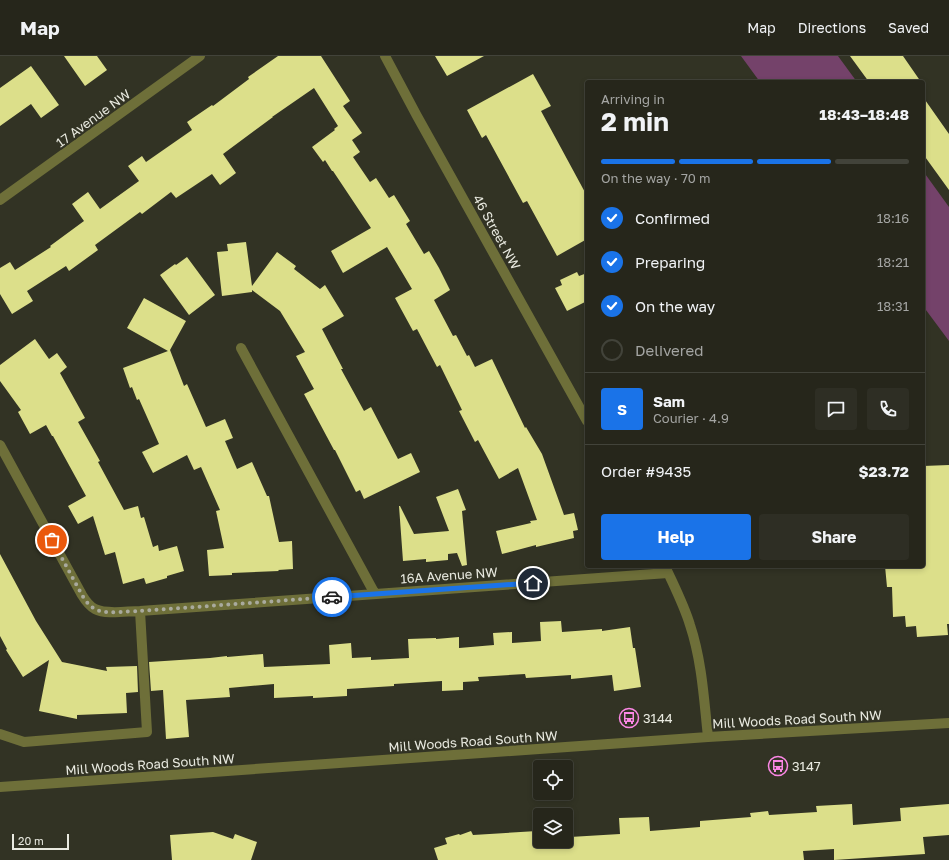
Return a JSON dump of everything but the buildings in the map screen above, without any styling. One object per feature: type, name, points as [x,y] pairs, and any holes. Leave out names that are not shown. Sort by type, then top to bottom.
[{"type":"street","name":"17 Avenue NW","points":[[0,200],[200,56]]},
{"type":"street","name":"46 Street NW","points":[[385,56],[585,417]]},
{"type":"street","points":[[241,348],[375,594]]},
{"type":"street","name":"16A Avenue NW","points":[[0,445],[82,595],[87,603],[94,609],[101,611],[140,611],[375,594],[667,570]]},
{"type":"street","points":[[667,570],[684,607],[696,644],[700,663],[708,737]]},
{"type":"street","points":[[0,734],[24,742],[147,732],[140,611]]},
{"type":"street","name":"Mill Woods Road South NW","points":[[0,787],[708,737],[949,723]]},
{"type":"shaded area","points":[[741,56],[838,56],[856,80],[759,80]]},
{"type":"shaded area","points":[[925,174],[949,207],[949,341],[925,309]]},
{"type":"way so far","points":[[52,540],[87,603],[94,609],[101,611],[140,611],[332,597]]},
{"type":"place","name":"3144","points":[[629,718]]},
{"type":"place","name":"3147","points":[[778,766]]},
{"type":"route","points":[[332,597],[533,583]]}]
